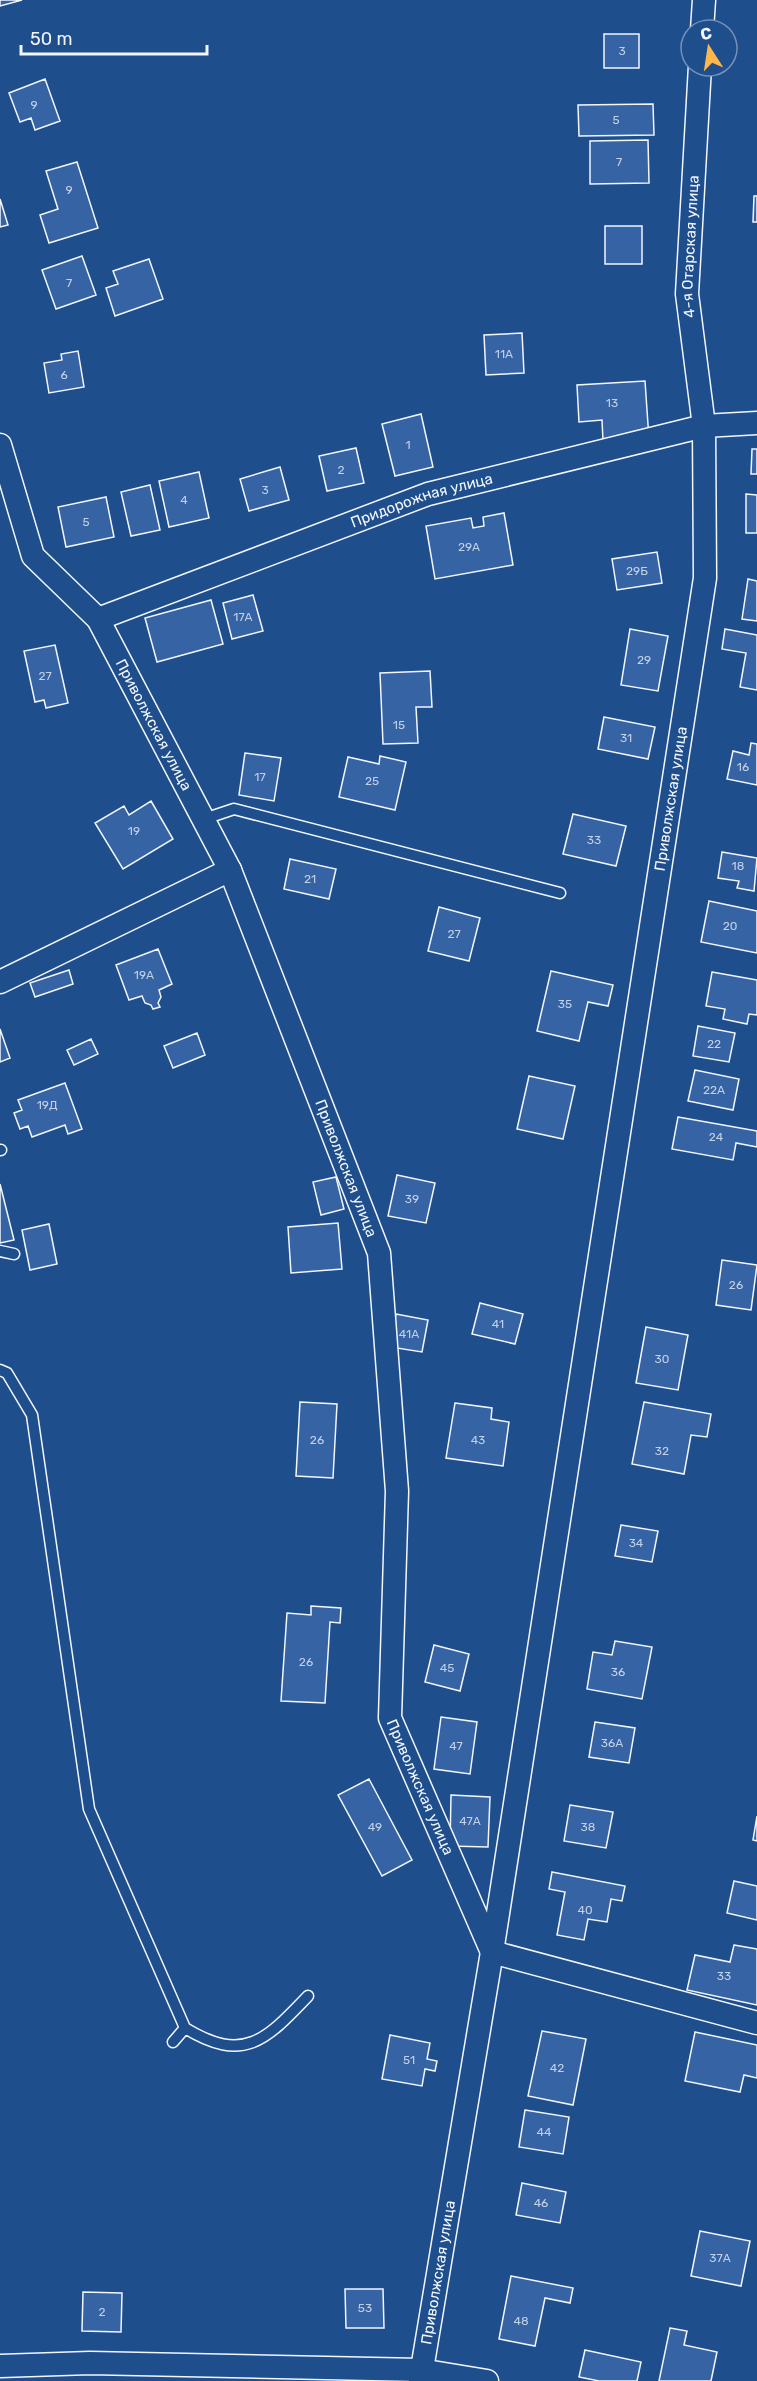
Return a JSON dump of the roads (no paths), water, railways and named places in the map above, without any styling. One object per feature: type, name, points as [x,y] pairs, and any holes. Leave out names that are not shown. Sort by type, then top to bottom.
[{"type":"street","points":[[703,18],[704,0]]},
{"type":"street","name":"4-я Отарская улица","points":[[699,78],[687,294],[704,426]]},
{"type":"street","name":"Придорожная улица","points":[[98,619],[428,494],[704,426],[757,423]]},
{"type":"street","name":"Приволжская улица","points":[[420,2375],[492,1952],[705,578],[704,426]]},
{"type":"street","name":"Приволжская улица","points":[[0,445],[33,556],[98,619],[230,870],[379,1253],[397,1491],[390,1718],[492,1952]]},
{"type":"street","points":[[0,982],[230,870]]},
{"type":"street","points":[[492,1952],[757,2023]]},
{"type":"street","points":[[0,2366],[90,2372],[420,2375],[487,2381]]},
{"type":"lane","points":[[204,819],[234,809],[560,893]]},
{"type":"lane","points":[[0,1251],[14,1254]]},
{"type":"lane","points":[[0,1370],[7,1373],[32,1415],[89,1809],[185,2028],[207,2041],[238,2047],[264,2038],[308,1996]]},
{"type":"lane","points":[[173,2042],[185,2028]]}]
